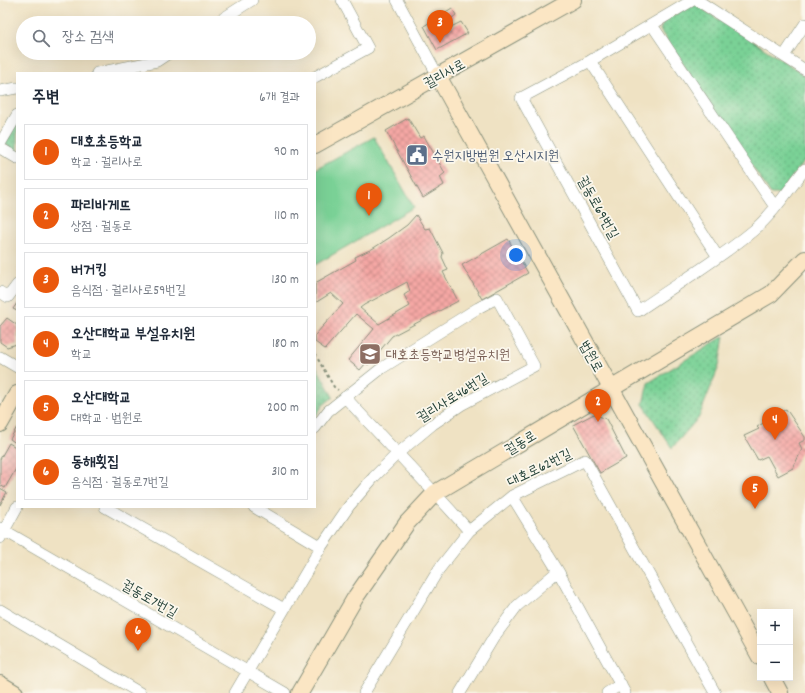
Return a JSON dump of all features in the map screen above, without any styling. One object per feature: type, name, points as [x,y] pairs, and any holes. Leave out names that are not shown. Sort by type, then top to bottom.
[{"type":"street","points":[[227,16],[252,0]]},
{"type":"street","points":[[316,76],[368,48],[342,0]]},
{"type":"street","points":[[397,0],[438,76]]},
{"type":"street","name":"궐리사로","points":[[316,144],[573,0]]},
{"type":"street","name":"궐동로69번길","points":[[693,0],[590,61],[521,98],[638,311],[718,257],[754,229],[775,207],[805,169]]},
{"type":"street","points":[[697,0],[805,70]]},
{"type":"street","points":[[784,56],[805,24]]},
{"type":"street","points":[[652,25],[775,207]]},
{"type":"street","points":[[102,72],[158,60]]},
{"type":"street","points":[[590,61],[718,257]]},
{"type":"street","name":"법원로","points":[[438,76],[610,389],[757,652]]},
{"type":"street","points":[[0,91],[16,88]]},
{"type":"street","points":[[0,144],[16,117]]},
{"type":"street","points":[[0,148],[16,157]]},
{"type":"street","name":"궐동로","points":[[300,693],[355,598],[407,523],[435,493],[771,294],[805,259]]},
{"type":"street","points":[[0,292],[8,297],[16,286]]},
{"type":"street","name":"궐리사로46번길","points":[[235,693],[284,609],[349,506],[397,454],[433,424],[461,406],[534,366],[498,298],[478,308],[382,368],[328,411],[316,427]]},
{"type":"street","points":[[0,357],[16,366]]},
{"type":"street","points":[[0,424],[16,396]]},
{"type":"street","points":[[344,397],[469,531]]},
{"type":"street","name":"대호로62번길","points":[[364,693],[439,569],[469,531],[512,496],[585,460],[715,693]]},
{"type":"street","points":[[512,496],[558,571],[623,688],[607,693]]},
{"type":"street","points":[[1,532],[16,508]]},
{"type":"street","points":[[108,508],[284,609]]},
{"type":"street","points":[[259,508],[322,547]]},
{"type":"street","name":"궐동로7번길","points":[[1,532],[285,693]]},
{"type":"street","points":[[460,693],[494,637],[517,606],[558,571]]},
{"type":"street","points":[[0,610],[140,693]]},
{"type":"street","points":[[774,681],[780,693]]},
{"type":"street","points":[[0,684],[15,693]]},
{"type":"path","points":[[316,356],[334,387],[344,397]]},
{"type":"green space","points":[[696,5],[805,75],[805,160],[779,194],[771,194],[660,30],[664,21],[689,6]]},
{"type":"green space","points":[[16,124],[16,151],[6,145],[5,142]]},
{"type":"green space","points":[[374,137],[414,207],[316,264],[316,168]]},
{"type":"green space","points":[[724,336],[719,366],[699,417],[672,448],[643,404],[648,383]]},
{"type":"green space","points":[[316,366],[333,397],[323,405],[316,416]]},
{"type":"building","points":[[452,8],[456,15],[447,22],[449,28],[461,22],[468,33],[437,50],[424,26]]},
{"type":"building","name":"수원지방법원 오산시지원","points":[[408,118],[420,138],[424,136],[445,173],[440,177],[444,185],[423,198],[386,131]]},
{"type":"building","points":[[416,215],[425,229],[430,228],[443,253],[442,257],[448,270],[443,272],[458,301],[392,336],[368,365],[366,363],[360,370],[348,360],[374,329],[356,314],[325,349],[316,343],[316,334],[343,304],[331,293],[316,302],[316,282],[356,260],[355,257],[372,249],[407,225]],"holes":[[[407,282],[410,291],[404,295],[410,306],[379,324],[360,308]]]},
{"type":"building","points":[[508,239],[528,273],[482,299],[462,265]]},
{"type":"building","points":[[7,318],[16,324],[16,344],[7,347],[0,342],[0,326]]},
{"type":"building","points":[[786,409],[805,437],[805,440],[799,443],[802,449],[793,468],[778,476],[767,456],[758,460],[744,436],[759,429],[757,427]]},
{"type":"building","points":[[594,414],[606,419],[626,458],[600,473],[573,425]]},
{"type":"building","points":[[16,429],[16,443],[10,439]]},
{"type":"building","points":[[9,443],[16,447],[16,469],[5,488],[0,485],[0,459]]},
{"type":"building","points":[[0,488],[7,492],[0,505]]},
{"type":"place","name":"버거킹","points":[[440,43]]},
{"type":"place","name":"수원지방법원 오산시지원","points":[[417,155]]},
{"type":"place","name":"대호초등학교","points":[[369,216]]},
{"type":"place","name":"대호초등학교병설유치원","points":[[370,354]]},
{"type":"place","name":"파리바게뜨","points":[[598,422]]},
{"type":"place","name":"오산대학교 부설유치원","points":[[775,440]]},
{"type":"place","name":"오산대학교","points":[[755,509]]},
{"type":"place","name":"동해횟집","points":[[138,651]]}]
